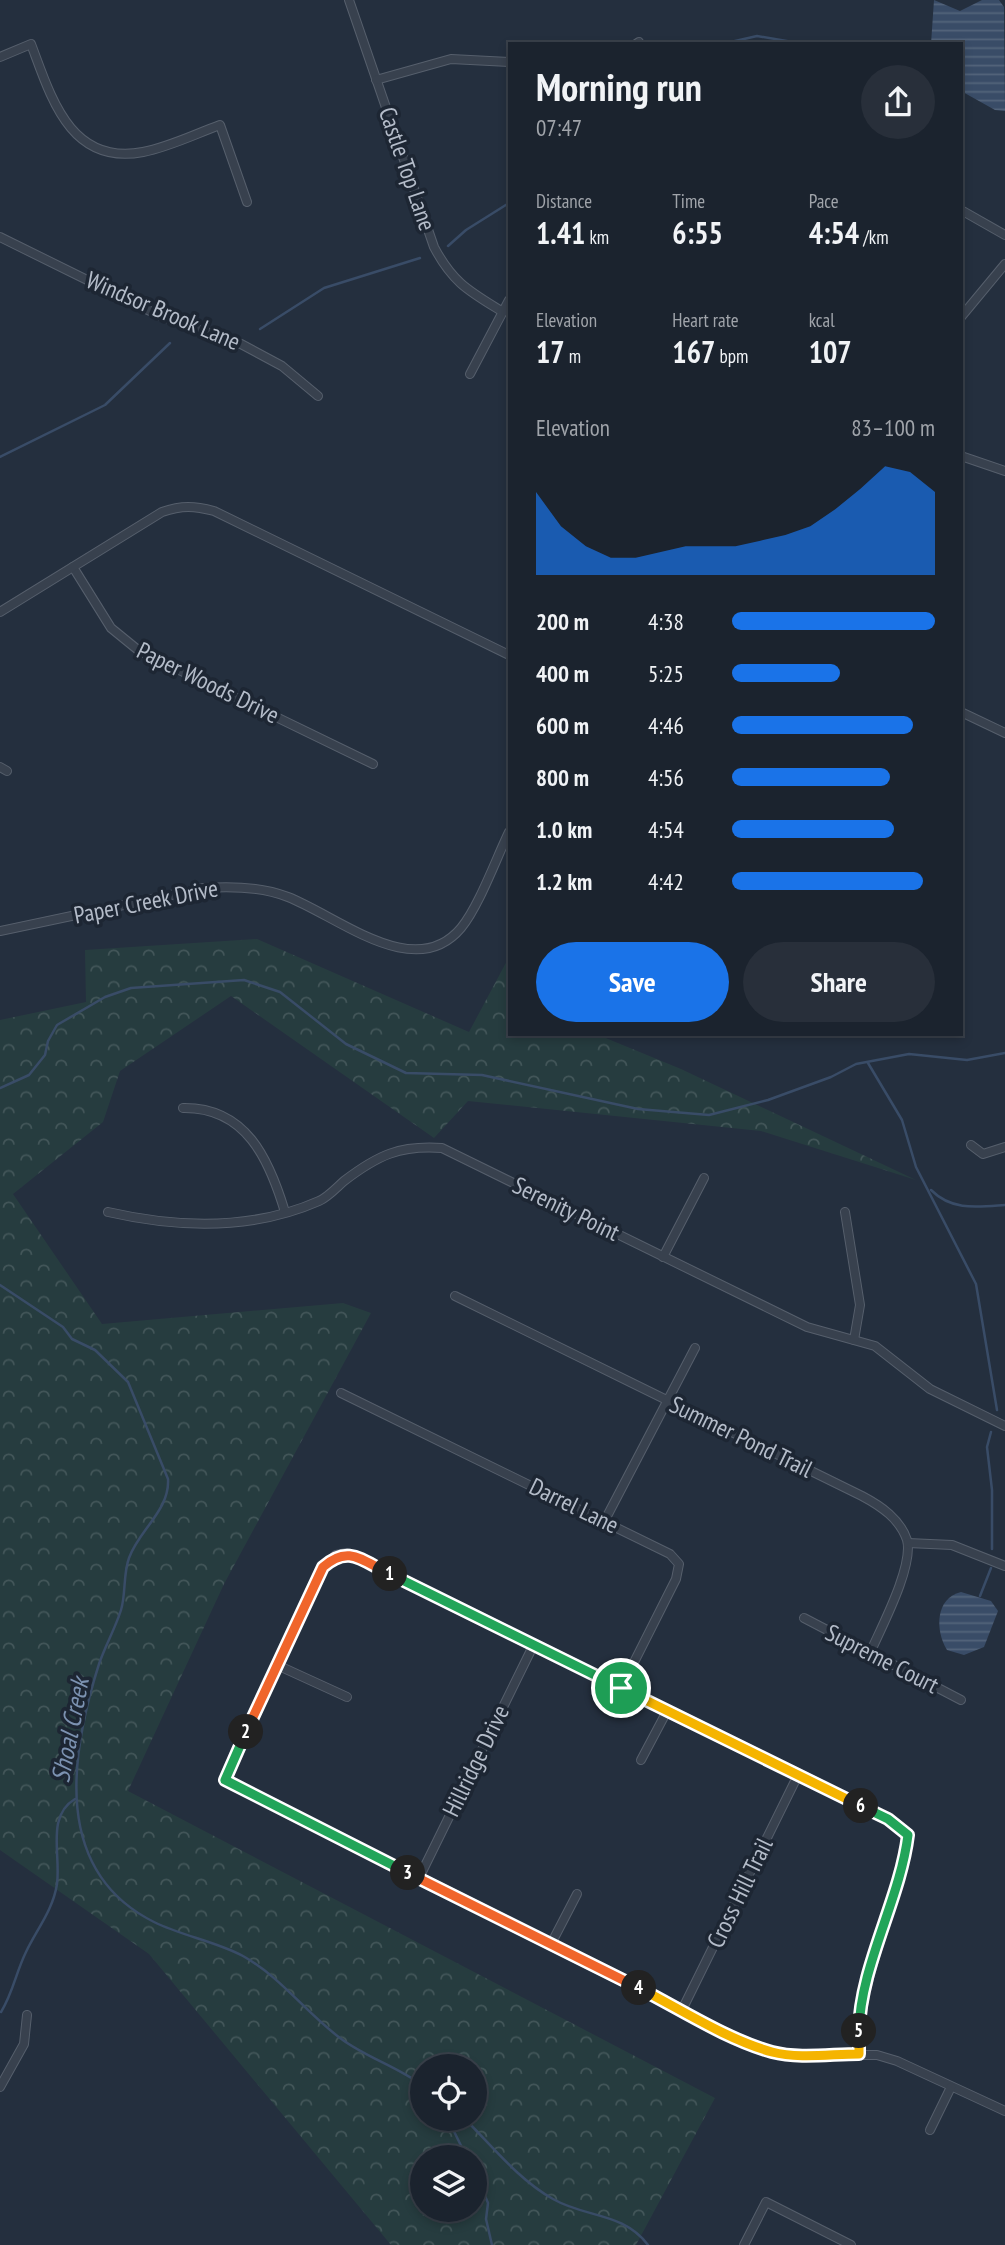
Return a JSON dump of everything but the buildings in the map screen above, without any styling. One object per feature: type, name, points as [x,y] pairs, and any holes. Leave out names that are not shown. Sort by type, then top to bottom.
[{"type":"street","name":"Castle Top Lane","points":[[349,0],[434,247],[447,272],[470,292],[503,312]]},
{"type":"street","points":[[0,57],[31,44],[54,107],[67,127],[92,146],[116,153],[143,152],[220,125],[247,202]]},
{"type":"street","points":[[376,80],[451,59],[508,62]]},
{"type":"street","points":[[963,211],[1005,235]]},
{"type":"street","name":"Windsor Brook Lane","points":[[0,237],[158,315],[241,344],[282,366],[318,396]]},
{"type":"street","points":[[963,315],[1005,264]]},
{"type":"street","points":[[470,374],[508,302]]},
{"type":"street","points":[[963,457],[1005,471]]},
{"type":"street","points":[[0,612],[162,512],[179,506],[195,506],[214,511],[508,655]]},
{"type":"street","name":"Paper Woods Drive","points":[[73,567],[111,628],[138,650],[373,764]]},
{"type":"street","points":[[963,713],[1005,733]]},
{"type":"street","name":"Paper Creek Drive","points":[[0,931],[204,888],[234,886],[286,896],[394,948],[418,951],[436,948],[463,926],[508,834]]},
{"type":"street","points":[[183,1108],[207,1108],[243,1130],[260,1149],[273,1172],[285,1212]]},
{"type":"street","points":[[971,1145],[983,1154],[1005,1147]]},
{"type":"street","name":"Serenity Point","points":[[108,1212],[150,1222],[198,1226],[267,1218],[321,1200],[385,1154],[414,1146],[442,1148],[807,1327],[875,1346],[930,1389],[1005,1426]]},
{"type":"street","points":[[663,1257],[704,1178]]},
{"type":"street","points":[[845,1212],[860,1305],[854,1340]]},
{"type":"street","name":"Summer Pond Trail","points":[[455,1296],[876,1503],[890,1514],[908,1543]]},
{"type":"street","points":[[605,1520],[695,1349]]},
{"type":"street","name":"Darrel Lane","points":[[341,1393],[670,1554],[679,1564],[676,1579],[621,1688]]},
{"type":"street","points":[[870,1653],[905,1567],[908,1543],[952,1545],[1005,1566]]},
{"type":"street","points":[[859,2054],[862,2003],[894,1901],[908,1835],[888,1819],[347,1553],[336,1555],[323,1567],[225,1780],[737,2038],[773,2052],[794,2055],[859,2054],[897,2061],[1005,2111]]},
{"type":"street","name":"Supreme Court","points":[[804,1619],[961,1700]]},
{"type":"street","name":"Hillridge Drive","points":[[419,1878],[534,1644]]},
{"type":"street","points":[[277,1665],[347,1697]]},
{"type":"street","points":[[641,1760],[667,1711]]},
{"type":"street","name":"Cross Hill Trail","points":[[682,2010],[798,1775]]},
{"type":"street","points":[[551,1944],[577,1894]]},
{"type":"street","points":[[0,2087],[24,2044],[27,2015]]},
{"type":"street","points":[[930,2130],[951,2087]]},
{"type":"street","points":[[744,2245],[766,2202],[851,2245]]},
{"type":"green space","points":[[257,939],[469,1032],[508,959],[508,1036],[601,1036],[681,1069],[916,1180],[761,1131],[468,1101],[434,1138],[231,996],[120,1071],[103,1122],[13,1194],[102,1324],[343,1303],[371,1313],[224,1584],[128,1791],[715,2098],[636,2245],[391,2245],[149,1954],[0,1850],[0,1020],[86,1002],[85,950]]},
{"type":"water","points":[[934,0],[960,11],[982,0],[999,0],[1004,7],[1005,111],[995,110],[963,92],[963,42],[931,42]]},
{"type":"water","points":[[961,1592],[991,1601],[998,1611],[984,1647],[964,1655],[947,1650],[939,1625],[946,1601]]},
{"type":"waterway","points":[[731,42],[757,36],[792,42]]},
{"type":"waterway","points":[[448,246],[466,230],[508,204]]},
{"type":"waterway","points":[[260,329],[324,288],[420,258]]},
{"type":"waterway","points":[[0,457],[105,405],[170,343]]},
{"type":"waterway","points":[[0,1088],[29,1075],[45,1055],[48,1041],[57,1025],[105,997],[131,988],[244,980],[280,992],[346,1044],[406,1073],[482,1075],[638,1109],[709,1115],[768,1100],[831,1077],[856,1064],[909,1054],[967,1060],[1005,1053]]},
{"type":"waterway","points":[[868,1063],[902,1120],[916,1167],[976,1284],[997,1410]]},
{"type":"waterway","points":[[931,1190],[956,1205],[1005,1205]]},
{"type":"waterway","name":"Shoal Creek","points":[[0,1285],[63,1327],[72,1339],[95,1350],[128,1382],[168,1479],[164,1500],[129,1558],[121,1610],[99,1664],[81,1736],[77,1808],[84,1842],[98,1873],[121,1900],[154,1922],[243,1956],[282,1985],[340,2038],[410,2077]]},
{"type":"waterway","points":[[991,1432],[987,1447],[992,1490],[992,1549]]},
{"type":"waterway","points":[[980,1596],[991,1568]]},
{"type":"waterway","points":[[1,2012],[26,1952],[52,1902],[58,1873],[58,1826],[66,1806],[75,1799]]},
{"type":"waterway","name":"Shoal Creek","points":[[454,2131],[461,2145]]},
{"type":"waterway","points":[[476,2131],[506,2162],[553,2199],[616,2221],[638,2234],[648,2245]]},
{"type":"waterway","name":"Shoal Creek","points":[[487,2201],[487,2211]]},
{"type":"waterway","name":"Shoal Creek","points":[[487,2222],[492,2245]]},
{"type":"route","points":[[347,1553],[621,1688],[888,1819],[908,1835],[894,1901],[862,2003],[859,2054],[794,2055],[773,2052],[737,2038],[238,1789],[225,1780],[323,1567],[336,1555],[347,1553]]}]
